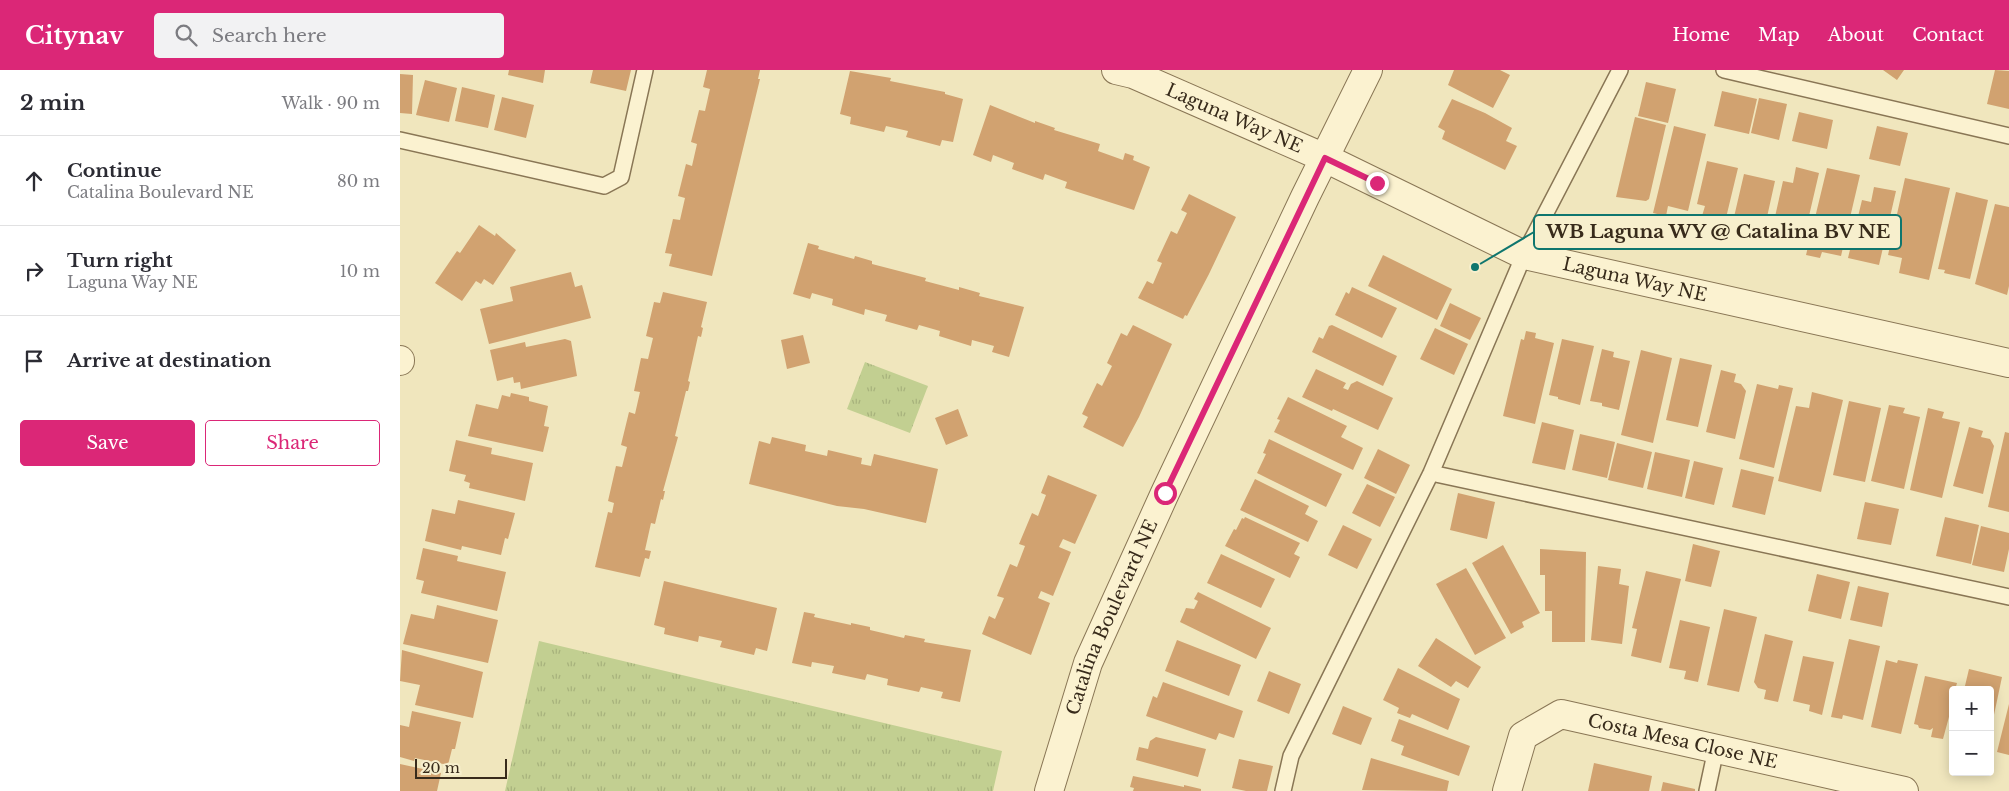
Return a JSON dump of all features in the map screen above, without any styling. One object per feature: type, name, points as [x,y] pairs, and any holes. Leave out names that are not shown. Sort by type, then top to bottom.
[{"type":"street","name":"Catalina Boulevard NE","points":[[1049,791],[1088,663],[1165,493],[1368,70]]},
{"type":"street","name":"Laguna Way NE","points":[[1128,71],[1325,158],[1524,255],[2009,363]]},
{"type":"street","name":"Costa Mesa Close NE","points":[[1507,791],[1523,736],[1561,714],[1904,791]]},
{"type":"lane","points":[[400,140],[604,186],[621,177],[645,70]]},
{"type":"lane","points":[[1283,791],[1291,756],[1431,473],[1524,255],[1620,70]]},
{"type":"lane","points":[[1724,70],[2009,136]]},
{"type":"lane","points":[[1431,473],[2009,597]]},
{"type":"lane","points":[[1707,791],[1716,749]]},
{"type":"green space","points":[[865,362],[928,386],[910,433],[847,409]]},
{"type":"green space","points":[[539,641],[1002,751],[993,791],[505,791]]},
{"type":"building","points":[[509,70],[545,70],[543,83],[508,75]]},
{"type":"building","points":[[593,70],[631,70],[626,91],[590,83]]},
{"type":"building","points":[[707,70],[760,70],[758,79],[760,79],[712,276],[669,266],[672,254],[665,253],[673,219],[680,220],[685,198],[678,196],[686,164],[692,166],[697,144],[691,142],[699,110],[705,111],[710,89],[703,87]]},
{"type":"building","points":[[1454,70],[1500,70],[1510,75],[1493,108],[1448,85]]},
{"type":"building","points":[[1883,70],[1904,70],[1897,80]]},
{"type":"building","points":[[1995,70],[2009,71],[2009,109],[1987,104]]},
{"type":"building","points":[[850,71],[891,78],[890,81],[945,92],[945,94],[963,99],[953,142],[942,140],[940,146],[906,137],[908,131],[886,126],[884,132],[850,124],[851,117],[840,114]]},
{"type":"building","points":[[400,74],[413,75],[412,114],[400,113]]},
{"type":"building","points":[[425,80],[457,88],[449,122],[416,115]]},
{"type":"building","points":[[1646,82],[1676,89],[1668,123],[1638,116]]},
{"type":"building","points":[[462,87],[495,95],[488,128],[455,121]]},
{"type":"building","points":[[1722,91],[1757,99],[1749,134],[1714,126]]},
{"type":"building","points":[[502,97],[534,105],[526,138],[494,130]]},
{"type":"building","points":[[1759,98],[1787,104],[1779,140],[1751,133]]},
{"type":"building","points":[[1452,99],[1485,113],[1512,128],[1506,141],[1517,146],[1505,170],[1442,139],[1445,131],[1438,127]]},
{"type":"building","points":[[990,105],[1035,123],[1035,121],[1055,128],[1054,130],[1100,144],[1098,151],[1123,160],[1125,153],[1134,156],[1133,160],[1150,167],[1134,210],[1065,188],[1067,182],[1045,174],[1043,180],[1012,169],[1014,163],[993,155],[991,162],[973,155]]},
{"type":"building","points":[[1799,112],[1833,120],[1827,149],[1792,141]]},
{"type":"building","points":[[1635,117],[1666,125],[1649,199],[1646,201],[1616,197]]},
{"type":"building","points":[[1674,126],[1706,134],[1688,211],[1668,206],[1666,216],[1653,213]]},
{"type":"building","points":[[1877,126],[1908,133],[1900,166],[1869,159]]},
{"type":"building","points":[[1707,161],[1738,168],[1725,222],[1702,216],[1705,206],[1697,204]]},
{"type":"building","points":[[1796,167],[1819,173],[1802,246],[1770,239],[1783,181],[1793,183]]},
{"type":"building","points":[[1827,168],[1860,175],[1841,256],[1822,252],[1820,258],[1806,255]]},
{"type":"building","points":[[1744,174],[1775,181],[1763,235],[1740,230],[1743,219],[1734,217]]},
{"type":"building","points":[[1905,178],[1950,188],[1929,280],[1899,273],[1902,258],[1888,255]]},
{"type":"building","points":[[1874,187],[1896,191],[1879,265],[1848,258],[1862,200],[1871,202]]},
{"type":"building","points":[[1956,192],[1988,200],[1970,279],[1944,273],[1945,270],[1938,269]]},
{"type":"building","points":[[1189,194],[1236,217],[1209,274],[1187,316],[1185,315],[1183,319],[1138,298],[1147,281],[1153,284],[1162,263],[1157,261],[1171,231],[1177,234],[1187,213],[1181,210]]},
{"type":"building","points":[[1995,204],[2009,207],[2009,286],[2007,295],[1975,284]]},
{"type":"building","points":[[479,225],[495,236],[496,233],[516,250],[493,285],[484,279],[481,284],[476,281],[462,301],[435,283],[457,251],[460,253]]},
{"type":"building","points":[[808,243],[819,246],[818,249],[854,259],[855,256],[872,261],[872,264],[926,278],[925,281],[959,290],[959,287],[980,293],[979,296],[1024,307],[1009,357],[992,352],[994,346],[972,340],[971,346],[939,336],[940,331],[919,325],[917,330],[885,321],[887,315],[865,309],[864,315],[832,305],[833,299],[812,293],[810,299],[793,294]]},
{"type":"building","points":[[1383,255],[1452,289],[1437,320],[1368,286]]},
{"type":"building","points":[[571,272],[575,287],[582,285],[591,318],[489,344],[480,309],[513,301],[510,287]]},
{"type":"building","points":[[1352,287],[1397,308],[1382,338],[1335,315],[1346,292],[1349,294]]},
{"type":"building","points":[[663,292],[707,302],[701,327],[703,328],[701,337],[698,336],[688,381],[690,382],[688,391],[686,391],[675,436],[678,437],[663,491],[665,491],[663,500],[661,499],[655,524],[651,523],[645,550],[651,551],[649,559],[645,558],[640,577],[595,567],[608,512],[612,513],[614,503],[608,501],[616,466],[622,467],[627,447],[621,445],[629,412],[635,414],[640,392],[634,391],[641,358],[648,359],[653,338],[646,336],[654,302],[660,303]]},
{"type":"building","points":[[1450,303],[1481,318],[1470,340],[1440,326]]},
{"type":"building","points":[[1133,325],[1172,344],[1139,417],[1123,447],[1083,427],[1088,417],[1082,414],[1097,383],[1102,386],[1112,366],[1107,363],[1121,333],[1127,336]]},
{"type":"building","points":[[1332,325],[1397,356],[1383,386],[1312,352],[1319,337],[1323,339],[1329,326]]},
{"type":"building","points":[[1435,328],[1468,344],[1454,375],[1420,359]]},
{"type":"building","points":[[1526,331],[1536,333],[1535,338],[1554,343],[1535,424],[1503,416],[1521,339],[1524,340]]},
{"type":"building","points":[[803,335],[810,363],[787,369],[781,340]]},
{"type":"building","points":[[565,339],[571,341],[577,376],[521,389],[520,382],[514,383],[513,377],[497,381],[490,350],[525,342],[526,347]]},
{"type":"building","points":[[1562,339],[1594,346],[1580,405],[1549,395]]},
{"type":"building","points":[[1602,349],[1614,352],[1613,357],[1630,361],[1619,410],[1602,406],[1602,403],[1590,401]]},
{"type":"building","points":[[1641,350],[1672,358],[1653,443],[1621,435]]},
{"type":"building","points":[[1680,358],[1712,365],[1698,427],[1666,420]]},
{"type":"building","points":[[1316,369],[1346,383],[1343,388],[1348,390],[1351,384],[1357,381],[1393,398],[1378,430],[1302,397]]},
{"type":"building","points":[[1721,370],[1736,374],[1734,382],[1741,384],[1746,391],[1735,439],[1706,432]]},
{"type":"building","points":[[1757,384],[1778,389],[1779,385],[1793,388],[1774,468],[1739,459]]},
{"type":"building","points":[[1812,392],[1843,400],[1821,492],[1778,481],[1796,406],[1809,408]]},
{"type":"building","points":[[511,393],[529,397],[529,401],[548,406],[544,426],[549,427],[543,452],[468,436],[476,404],[498,409],[502,395],[510,397]]},
{"type":"building","points":[[1288,397],[1347,426],[1341,437],[1363,448],[1353,470],[1274,432],[1280,420],[1277,419]]},
{"type":"building","points":[[1849,401],[1881,408],[1865,482],[1833,475]]},
{"type":"building","points":[[1889,405],[1905,408],[1903,413],[1920,417],[1904,489],[1871,481]]},
{"type":"building","points":[[1928,408],[1944,412],[1942,418],[1960,422],[1942,498],[1910,490]]},
{"type":"building","points":[[958,409],[968,436],[946,445],[935,418]]},
{"type":"building","points":[[1542,422],[1574,430],[1565,470],[1532,463]]},
{"type":"building","points":[[1969,427],[1983,431],[1981,437],[1990,439],[1994,446],[1983,494],[1953,486]]},
{"type":"building","points":[[2005,432],[2009,433],[2009,512],[1988,507]]},
{"type":"building","points":[[1580,434],[1615,442],[1607,478],[1572,470]]},
{"type":"building","points":[[772,437],[806,445],[805,451],[827,456],[828,450],[862,458],[861,464],[871,466],[874,454],[938,469],[926,523],[864,509],[837,506],[749,484],[759,441],[770,444]]},
{"type":"building","points":[[1269,439],[1342,474],[1326,507],[1257,473],[1266,454],[1263,453]]},
{"type":"building","points":[[456,440],[492,448],[491,454],[533,463],[525,501],[469,488],[470,483],[464,481],[466,475],[449,471]]},
{"type":"building","points":[[1617,443],[1652,452],[1643,488],[1608,480]]},
{"type":"building","points":[[1378,449],[1410,465],[1396,494],[1364,478]]},
{"type":"building","points":[[1655,452],[1690,460],[1682,497],[1647,489]]},
{"type":"building","points":[[1694,461],[1723,468],[1714,505],[1685,498]]},
{"type":"building","points":[[1741,469],[1774,477],[1765,515],[1732,507]]},
{"type":"building","points":[[1048,475],[1097,495],[1075,544],[1063,539],[1059,547],[1071,552],[1053,596],[1041,591],[1038,598],[1050,603],[1031,655],[982,634],[989,616],[995,619],[1004,598],[997,596],[1010,564],[1017,567],[1025,546],[1019,544],[1032,513],[1038,516],[1046,495],[1041,493]]},
{"type":"building","points":[[1255,479],[1309,506],[1305,514],[1318,521],[1308,542],[1240,510]]},
{"type":"building","points":[[1367,484],[1395,497],[1380,527],[1352,513]]},
{"type":"building","points":[[1458,493],[1495,502],[1487,539],[1450,530]]},
{"type":"building","points":[[458,500],[515,513],[508,539],[505,538],[501,555],[462,546],[461,550],[425,541],[432,509],[455,514]]},
{"type":"building","points":[[1865,502],[1899,509],[1891,545],[1857,539]]},
{"type":"building","points":[[1245,517],[1300,543],[1294,554],[1300,557],[1290,578],[1225,546],[1234,529],[1236,530],[1242,518],[1244,519]]},
{"type":"building","points":[[1945,517],[1979,525],[1971,564],[1936,556]]},
{"type":"building","points":[[1343,525],[1372,539],[1357,569],[1328,555]]},
{"type":"building","points":[[1981,526],[2009,533],[2009,549],[2004,572],[1972,565]]},
{"type":"building","points":[[1693,544],[1720,551],[1711,587],[1685,581]]},
{"type":"building","points":[[1503,545],[1540,613],[1522,622],[1524,627],[1511,634],[1472,563]]},
{"type":"building","points":[[423,548],[458,556],[457,561],[506,572],[497,611],[421,593],[424,581],[416,579]]},
{"type":"building","points":[[1540,549],[1586,552],[1585,642],[1552,642],[1552,611],[1545,611],[1545,575],[1540,575]]},
{"type":"building","points":[[1221,554],[1275,579],[1261,608],[1207,583]]},
{"type":"building","points":[[1598,566],[1621,569],[1619,584],[1629,586],[1622,644],[1591,640]]},
{"type":"building","points":[[1466,568],[1506,638],[1475,655],[1436,584]]},
{"type":"building","points":[[1646,571],[1681,579],[1661,663],[1631,656],[1637,629],[1632,628]]},
{"type":"building","points":[[1817,574],[1850,582],[1841,619],[1808,611]]},
{"type":"building","points":[[664,581],[777,608],[767,651],[756,648],[754,655],[720,647],[722,641],[699,636],[698,642],[664,634],[665,628],[654,625]]},
{"type":"building","points":[[1858,586],[1889,593],[1882,627],[1850,620]]},
{"type":"building","points":[[1198,592],[1271,628],[1256,659],[1180,622],[1186,608],[1194,609],[1198,601],[1194,599]]},
{"type":"building","points":[[437,605],[498,620],[488,663],[403,644],[411,614],[434,619]]},
{"type":"building","points":[[1724,609],[1757,617],[1739,692],[1707,685]]},
{"type":"building","points":[[804,612],[815,614],[814,617],[870,627],[870,630],[904,638],[905,635],[925,639],[924,642],[971,650],[960,702],[941,698],[943,692],[921,687],[919,692],[887,685],[888,679],[867,674],[865,680],[832,673],[834,666],[812,662],[811,667],[792,663]]},
{"type":"building","points":[[1680,620],[1710,627],[1698,682],[1684,679],[1686,671],[1669,668]]},
{"type":"building","points":[[1765,634],[1793,641],[1778,702],[1764,699],[1766,690],[1758,688],[1754,682]]},
{"type":"building","points":[[1436,638],[1481,667],[1468,688],[1456,681],[1451,687],[1418,666]]},
{"type":"building","points":[[1849,639],[1880,646],[1863,720],[1843,715],[1842,719],[1831,717]]},
{"type":"building","points":[[1177,640],[1241,665],[1229,696],[1165,671]]},
{"type":"building","points":[[402,650],[483,672],[473,718],[415,705],[420,685],[400,681]]},
{"type":"building","points":[[1803,656],[1834,662],[1822,715],[1809,711],[1810,705],[1793,701]]},
{"type":"building","points":[[1886,660],[1897,663],[1898,660],[1918,664],[1901,734],[1871,727]]},
{"type":"building","points":[[1398,668],[1460,699],[1448,730],[1412,714],[1410,718],[1397,713],[1399,708],[1383,700]]},
{"type":"building","points":[[1969,669],[2002,677],[1994,715],[1994,686],[1965,686]]},
{"type":"building","points":[[1269,671],[1301,684],[1289,714],[1257,701]]},
{"type":"building","points":[[1925,676],[1957,683],[1956,686],[1949,686],[1949,717],[1943,739],[1931,737],[1933,728],[1930,730],[1919,728],[1918,725],[1914,724]]},
{"type":"building","points":[[1163,682],[1243,711],[1234,738],[1219,733],[1216,740],[1146,716],[1153,696],[1157,698]]},
{"type":"building","points":[[2009,704],[2009,755],[1997,752]]},
{"type":"building","points":[[1343,706],[1372,718],[1361,745],[1332,734]]},
{"type":"building","points":[[412,711],[461,722],[455,749],[452,749],[448,765],[415,758],[414,761],[400,757],[400,725],[409,727]]},
{"type":"building","points":[[1399,719],[1470,746],[1459,776],[1401,755],[1404,746],[1391,741]]},
{"type":"building","points":[[1156,737],[1206,749],[1198,777],[1136,760],[1139,747],[1148,749],[1150,741]]},
{"type":"building","points":[[1371,758],[1449,781],[1447,791],[1362,790]]},
{"type":"building","points":[[1239,759],[1273,766],[1267,791],[1246,791],[1232,788]]},
{"type":"building","points":[[1594,763],[1652,776],[1649,791],[1588,791]]},
{"type":"building","points":[[400,764],[441,773],[437,791],[400,791]]},
{"type":"building","points":[[1133,776],[1184,787],[1184,785],[1201,789],[1201,791],[1133,791],[1134,788],[1130,787]]},
{"type":"building","points":[[1663,782],[1695,789],[1695,791],[1661,791]]},
{"type":"place","name":"WB Laguna WY @ Catalina BV NE","points":[[1475,267]]},
{"type":"route","points":[[1165,493],[1325,158],[1377,183]]}]
